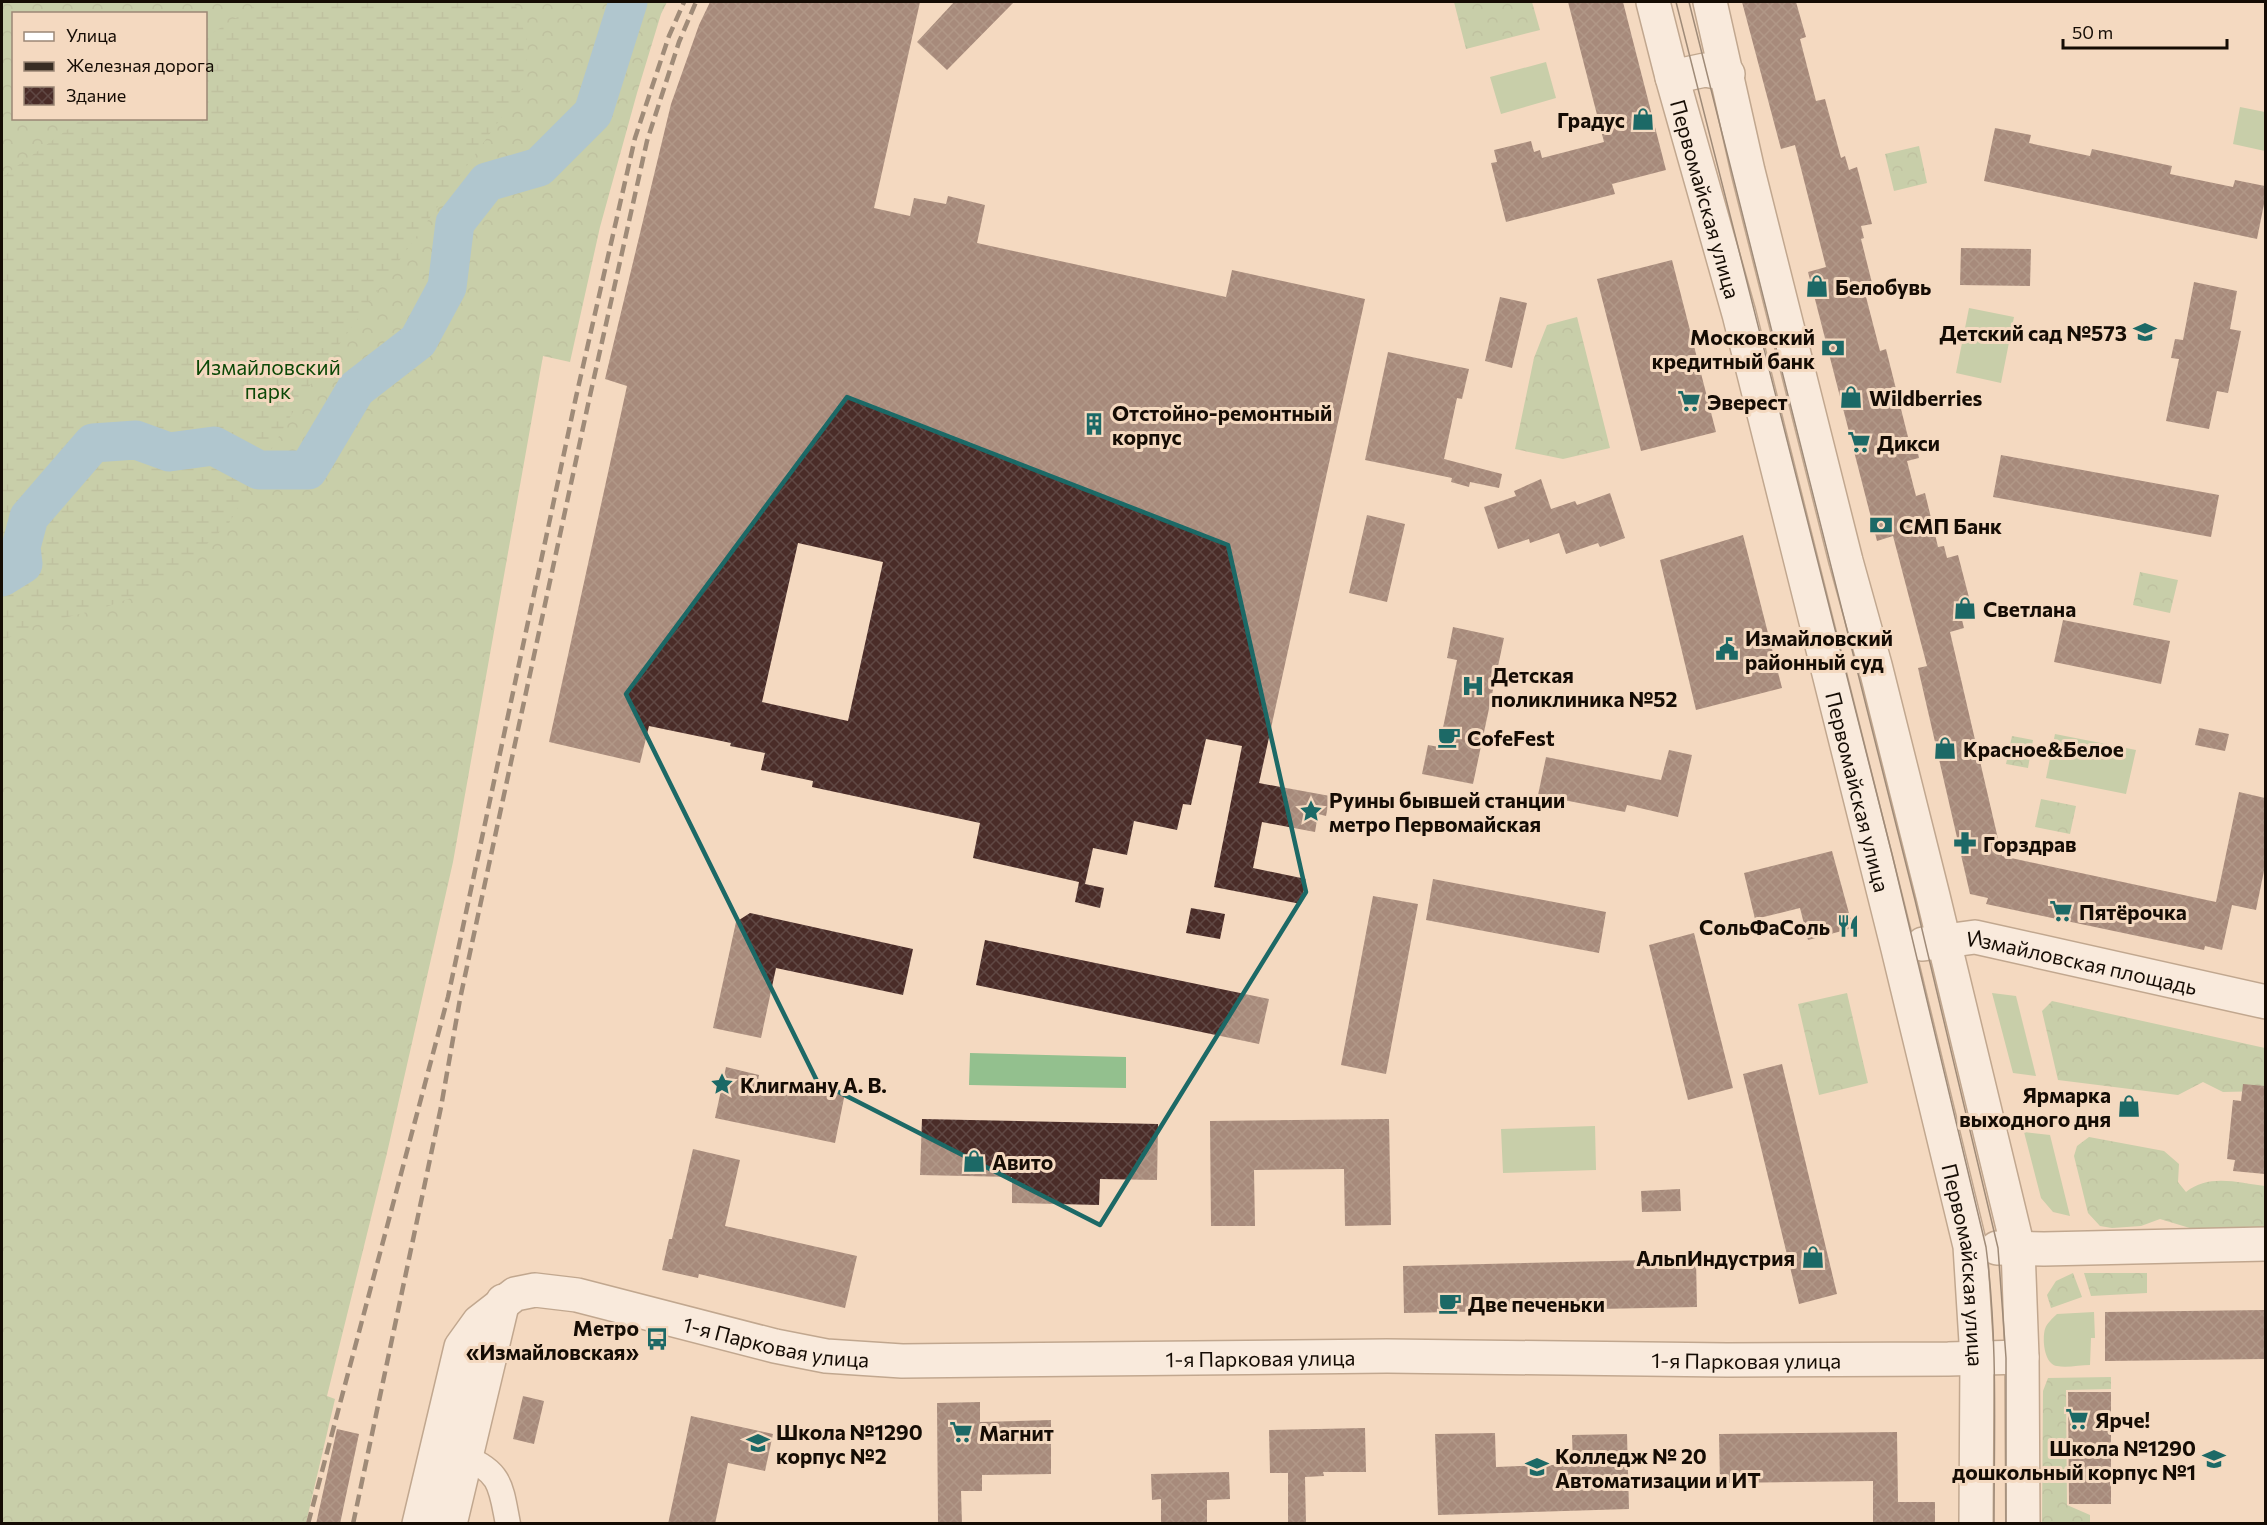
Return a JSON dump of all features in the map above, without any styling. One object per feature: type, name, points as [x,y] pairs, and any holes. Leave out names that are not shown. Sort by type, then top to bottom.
[{"type":"main road","name":"Первомайская улица","points":[[1653,2],[1738,314],[1898,949],[1970,1246],[1977,1358],[1976,1524]]},
{"type":"main road","points":[[1710,2],[1751,182],[1944,941],[2018,1248],[2022,1357],[2022,1524]]},
{"type":"main road","points":[[1672,77],[1705,70],[1728,74]]},
{"type":"main road","name":"Измайловская площадь","points":[[1898,949],[1975,937],[2265,1002]]},
{"type":"main road","points":[[1970,1246],[2018,1248],[2265,1244]]},
{"type":"main road","name":"1-я Парковая улица","points":[[507,1299],[522,1292],[535,1290],[577,1295],[775,1346],[826,1356],[902,1361],[1387,1356],[1727,1360],[2022,1357]]},
{"type":"main road","points":[[450,1524],[507,1299]]},
{"type":"main road","points":[[419,1524],[461,1347],[479,1322],[507,1299]]},
{"type":"street","points":[[466,1458],[485,1466],[493,1473],[500,1488],[508,1524]]},
{"type":"highlighted area","points":[[847,397],[1228,545],[1306,892],[1100,1225],[817,1081],[626,694]]},
{"type":"green space","name":"Измайловский парк","points":[[2,2],[667,2],[661,14],[637,93],[600,227],[570,362],[543,356],[453,862],[387,1153],[327,1396],[335,1399],[306,1523],[2,1523]]},
{"type":"green space","points":[[261,2],[510,2],[516,6],[528,43],[524,86],[301,398],[229,523],[162,587],[103,608],[32,626],[2,641],[2,177],[81,120],[207,120],[207,36]]},
{"type":"green space","points":[[1454,2],[1532,2],[1540,30],[1466,49]]},
{"type":"green space","points":[[1546,62],[1556,98],[1501,114],[1490,77]]},
{"type":"green space","points":[[2240,107],[2265,112],[2265,151],[2233,144]]},
{"type":"green space","points":[[1919,146],[1927,183],[1894,191],[1885,154]]},
{"type":"green space","points":[[1969,308],[2014,317],[2001,383],[1956,373]]},
{"type":"green space","points":[[1577,317],[1610,448],[1563,459],[1515,449],[1534,358],[1547,325]]},
{"type":"green space","points":[[2140,572],[2178,580],[2170,613],[2133,605]]},
{"type":"green space","points":[[2055,734],[2136,750],[2126,794],[2046,778]]},
{"type":"green space","points":[[2012,736],[2033,740],[2028,768],[2006,764]]},
{"type":"green space","points":[[2041,799],[2076,806],[2070,834],[2035,827]]},
{"type":"green space","points":[[1847,993],[1868,1083],[1819,1095],[1798,1004]]},
{"type":"green space","points":[[1992,993],[2016,996],[2036,1076],[2013,1073]]},
{"type":"green space","points":[[2052,1001],[2265,1048],[2265,1091],[2223,1092],[2203,1082],[2178,1095],[2058,1080],[2042,1011]]},
{"type":"green space","points":[[970,1053],[1126,1057],[1126,1088],[969,1085]]},
{"type":"green space","points":[[1595,1126],[1596,1170],[1503,1173],[1501,1129]]},
{"type":"green space","points":[[2024,1132],[2050,1135],[2070,1216],[2053,1212],[2041,1198]]},
{"type":"green space","points":[[2089,1137],[2164,1151],[2179,1164],[2178,1182],[2186,1192],[2195,1186],[2214,1181],[2265,1186],[2265,1231],[2203,1232],[2160,1219],[2141,1226],[2112,1228],[2100,1226],[2088,1213],[2074,1156],[2077,1146]]},
{"type":"green space","points":[[2073,1273],[2082,1297],[2051,1308],[2047,1295],[2056,1281]]},
{"type":"green space","points":[[2084,1273],[2147,1273],[2147,1293],[2091,1296]]},
{"type":"green space","points":[[2094,1312],[2095,1338],[2091,1338],[2090,1365],[2065,1367],[2057,1366],[2049,1361],[2044,1345],[2044,1333],[2048,1323],[2057,1314]]},
{"type":"green space","points":[[2111,1377],[2111,1389],[2066,1390],[2067,1505],[2090,1515],[2090,1523],[2042,1523],[2043,1391],[2048,1378]]},
{"type":"building","points":[[710,2],[920,2],[874,208],[910,216],[914,198],[946,204],[948,196],[985,205],[977,243],[1226,297],[1232,270],[1365,299],[1259,783],[1330,796],[1326,816],[1318,814],[1315,832],[1262,822],[1253,868],[1306,879],[1301,904],[1214,887],[1242,746],[1206,739],[1191,805],[1183,804],[1177,830],[1134,821],[1127,855],[1093,848],[1085,884],[1104,888],[1100,908],[1075,902],[1079,882],[973,858],[980,823],[812,787],[813,781],[761,770],[765,753],[730,746],[731,743],[649,726],[640,763],[549,742],[627,386],[605,379],[671,104],[699,25]],"holes":[[[798,543],[883,562],[848,721],[762,702]]]},
{"type":"building","points":[[954,2],[1014,2],[947,70],[917,42]]},
{"type":"building","points":[[1568,2],[1623,2],[1666,170],[1612,184],[1615,194],[1506,222],[1491,163],[1497,162],[1494,150],[1531,141],[1534,152],[1540,150],[1542,158],[1604,142]]},
{"type":"building","points":[[1742,2],[1796,2],[1806,37],[1800,39],[1816,101],[1825,99],[1841,158],[1845,156],[1849,170],[1857,167],[1872,224],[1861,226],[1864,238],[1861,239],[1874,291],[1865,293],[1880,351],[1886,349],[1909,441],[1915,439],[1919,458],[1907,461],[1916,496],[1925,493],[1938,547],[1944,546],[1947,558],[1958,555],[1973,613],[1961,616],[1964,628],[1950,632],[2002,856],[2216,902],[2239,792],[2265,798],[2265,866],[2256,910],[2232,905],[2222,950],[2205,946],[2204,950],[1986,904],[1988,898],[1970,894],[1918,668],[1927,666],[1893,536],[1877,541],[1808,272],[1826,267],[1795,145],[1781,149]]},
{"type":"building","points":[[1995,128],[2031,135],[2029,143],[2090,156],[2092,149],[2172,166],[2170,174],[2233,187],[2235,180],[2265,186],[2265,199],[2257,239],[1984,181]]},
{"type":"building","points":[[1961,248],[2031,249],[2030,286],[1960,285]]},
{"type":"building","points":[[1672,260],[1716,432],[1641,451],[1597,279]]},
{"type":"building","points":[[2194,282],[2237,291],[2230,329],[2241,331],[2228,393],[2217,391],[2209,429],[2166,421],[2179,359],[2171,358],[2175,339],[2183,340]]},
{"type":"building","points":[[1500,297],[1527,303],[1512,368],[1485,361]]},
{"type":"building","points":[[1388,352],[1469,369],[1462,399],[1457,398],[1444,459],[1502,474],[1499,488],[1470,482],[1469,487],[1451,482],[1452,478],[1365,460]]},
{"type":"building","points":[[2001,455],[2219,495],[2211,537],[1993,497]]},
{"type":"building","points":[[1541,479],[1551,509],[1575,501],[1577,505],[1610,493],[1625,538],[1600,547],[1598,543],[1566,554],[1559,533],[1530,543],[1529,539],[1498,549],[1484,507],[1516,496],[1514,491]]},
{"type":"building","points":[[1367,515],[1405,524],[1387,602],[1349,593]]},
{"type":"building","name":"Измайловский районный суд","points":[[1743,535],[1782,688],[1696,710],[1660,560]]},
{"type":"building","points":[[2063,620],[2170,641],[2161,684],[2054,662]]},
{"type":"building","name":"Детская поликлиника №52","points":[[1453,627],[1504,638],[1473,784],[1422,774],[1428,745],[1439,747],[1457,660],[1447,658]]},
{"type":"building","points":[[2199,728],[2229,734],[2225,751],[2195,745]]},
{"type":"building","points":[[1669,750],[1692,755],[1678,817],[1627,805],[1625,812],[1538,795],[1546,757],[1661,780]]},
{"type":"building","points":[[1832,851],[1853,928],[1808,940],[1800,908],[1755,919],[1744,873]]},
{"type":"building","points":[[1433,879],[1606,912],[1599,953],[1426,920]]},
{"type":"building","points":[[1373,896],[1418,904],[1386,1074],[1341,1065]]},
{"type":"building","points":[[1191,908],[1225,914],[1220,939],[1186,933]]},
{"type":"building","points":[[750,913],[913,949],[903,995],[776,968],[761,1038],[713,1028],[736,922]]},
{"type":"building","points":[[1694,933],[1733,1088],[1688,1100],[1649,945]]},
{"type":"building","points":[[985,940],[1269,999],[1259,1044],[976,985]]},
{"type":"building","points":[[1782,1064],[1837,1294],[1799,1304],[1743,1074]]},
{"type":"building","points":[[726,1067],[759,1075],[758,1081],[812,1093],[813,1086],[845,1093],[835,1143],[715,1118]]},
{"type":"building","points":[[2243,1084],[2265,1086],[2265,1174],[2233,1171],[2235,1160],[2227,1159],[2233,1100],[2241,1101]]},
{"type":"building","points":[[922,1119],[1158,1124],[1157,1180],[1100,1179],[1099,1205],[1012,1203],[1012,1177],[920,1175]]},
{"type":"building","points":[[1389,1119],[1391,1225],[1345,1226],[1344,1169],[1254,1170],[1255,1226],[1211,1226],[1210,1121]]},
{"type":"building","points":[[693,1149],[740,1160],[725,1226],[857,1256],[845,1308],[699,1274],[698,1278],[662,1270],[669,1239],[672,1239]]},
{"type":"building","points":[[1680,1189],[1681,1211],[1642,1212],[1641,1191]]},
{"type":"building","points":[[1696,1259],[1697,1307],[1404,1313],[1403,1266]]},
{"type":"building","points":[[2265,1310],[2265,1359],[2105,1361],[2105,1312]]},
{"type":"building","points":[[2068,1392],[2111,1392],[2111,1504],[2069,1504]]},
{"type":"building","points":[[523,1396],[544,1401],[534,1444],[513,1439]]},
{"type":"building","points":[[980,1402],[980,1422],[1051,1420],[1051,1474],[982,1475],[982,1491],[961,1491],[962,1524],[938,1524],[937,1403]]},
{"type":"building","points":[[691,1416],[773,1434],[765,1471],[728,1463],[715,1524],[668,1524]]},
{"type":"building","points":[[1365,1428],[1366,1472],[1323,1472],[1324,1476],[1305,1477],[1306,1524],[1288,1524],[1288,1473],[1270,1473],[1269,1430]]},
{"type":"building","points":[[337,1429],[359,1434],[340,1524],[316,1524]]},
{"type":"building","points":[[1897,1432],[1898,1502],[1935,1502],[1935,1524],[1873,1524],[1873,1481],[1720,1483],[1719,1434]]},
{"type":"building","points":[[1495,1433],[1496,1467],[1573,1464],[1572,1435],[1627,1434],[1629,1509],[1438,1515],[1435,1434]]},
{"type":"building","points":[[1229,1472],[1230,1499],[1207,1500],[1207,1524],[1161,1524],[1161,1499],[1152,1500],[1151,1474]]},
{"type":"waterway","points":[[2,577],[23,564],[21,547],[29,517],[93,443],[136,440],[169,452],[214,446],[259,470],[308,470],[356,389],[418,341],[447,287],[455,223],[487,182],[539,167],[593,113],[628,2]]},
{"type":"tram line","points":[[1676,2],[1892,854],[1986,1247],[1994,1351],[1994,1524]]},
{"type":"tram line","points":[[1689,2],[1915,900],[1998,1248],[2006,1358],[2006,1524]]},
{"type":"railway","points":[[308,1524],[448,997],[576,397],[635,138],[669,36],[684,2]]},
{"type":"railway","points":[[353,1524],[441,1107],[460,999],[647,141],[679,42],[696,2]]},
{"type":"place","name":"Градус","points":[[1643,119]]},
{"type":"place","name":"Белобувь","points":[[1817,286]]},
{"type":"place","name":"Детский сад №573","points":[[2145,332]]},
{"type":"place","name":"Московский кредитный банк","points":[[1833,348]]},
{"type":"place","name":"Wildberries","points":[[1851,397]]},
{"type":"place","name":"Эверест","points":[[1689,401]]},
{"type":"place","name":"Отстойно-ремонтный корпус","points":[[1094,424]]},
{"type":"place","name":"Дикси","points":[[1859,442]]},
{"type":"place","name":"СМП Банк","points":[[1881,525]]},
{"type":"place","name":"Светлана","points":[[1965,608]]},
{"type":"place","name":"Измайловский районный суд","points":[[1727,649]]},
{"type":"place","name":"Детская поликлиника №52","points":[[1473,686]]},
{"type":"place","name":"CofeFest","points":[[1449,737]]},
{"type":"place","name":"Красное&Белое","points":[[1945,748]]},
{"type":"place","name":"Руины бывшей станции метро Первомайская","points":[[1311,811]]},
{"type":"place","name":"Горздрав","points":[[1965,843]]},
{"type":"place","name":"Пятёрочка","points":[[2061,911]]},
{"type":"place","name":"СольФаСоль","points":[[1848,926]]},
{"type":"place","name":"Клигману А. В.","points":[[722,1084]]},
{"type":"place","name":"Ярмарка выходного дня","points":[[2129,1106]]},
{"type":"place","name":"Авито","points":[[974,1161]]},
{"type":"place","name":"АльпИндустрия","points":[[1813,1257]]},
{"type":"place","name":"Две печеньки","points":[[1450,1303]]},
{"type":"place","name":"Метро «Измайловская»","points":[[657,1339]]},
{"type":"place","name":"Ярче!","points":[[2077,1419]]},
{"type":"place","name":"Магнит","points":[[961,1432]]},
{"type":"place","name":"Школа №1290 корпус №2","points":[[758,1443]]},
{"type":"place","name":"Школа №1290 дошкольный корпус №1","points":[[2214,1459]]},
{"type":"place","name":"Колледж № 20 Автоматизации и ИТ","points":[[1537,1467]]}]
